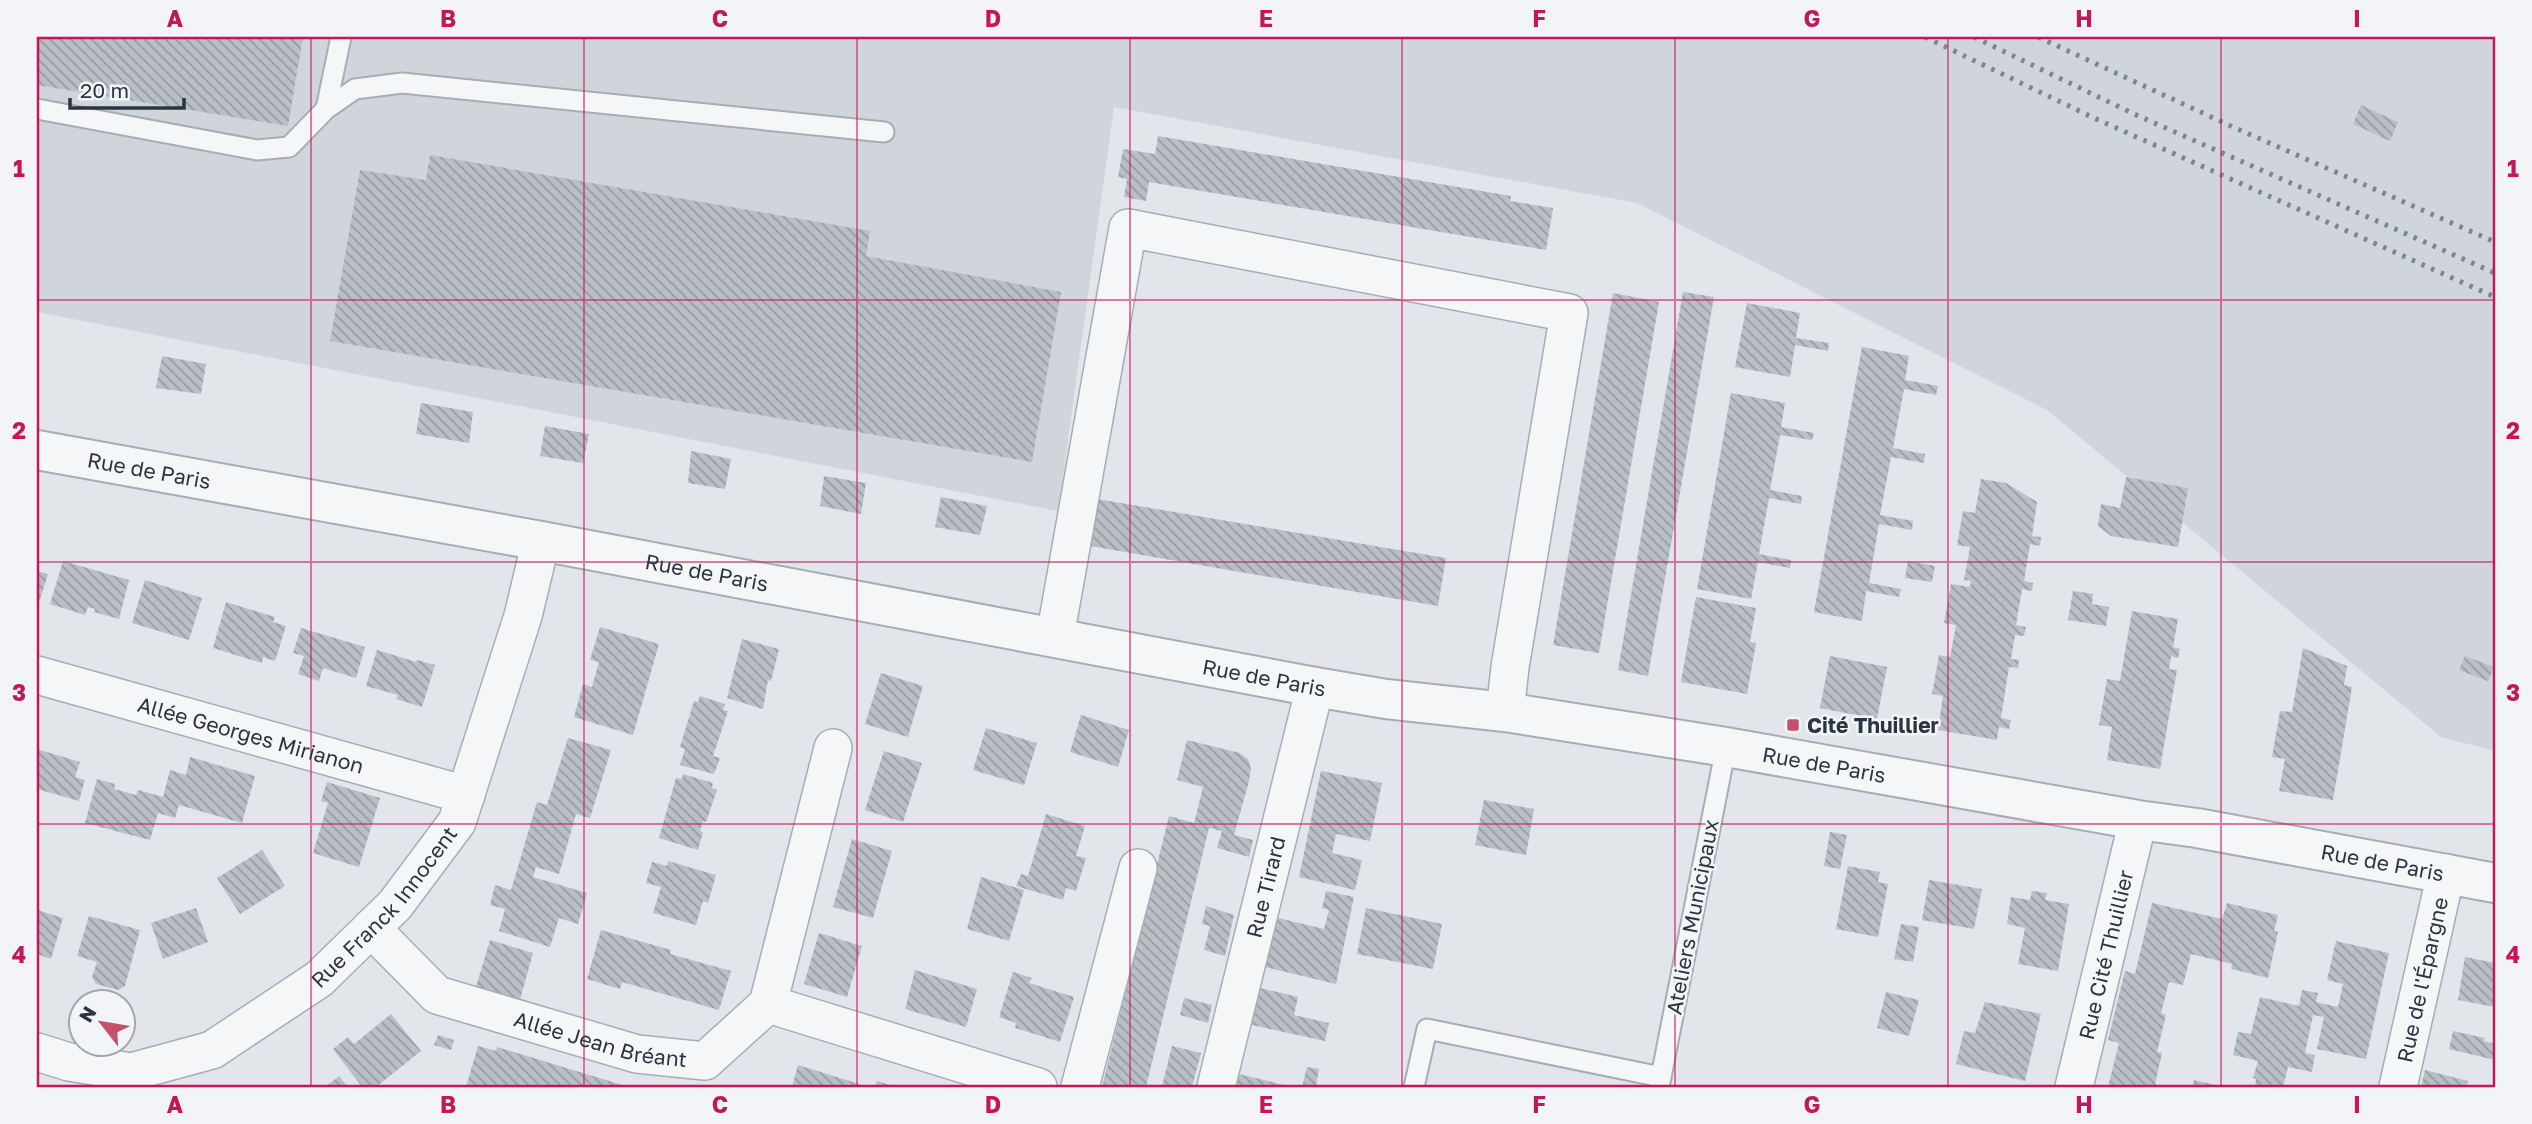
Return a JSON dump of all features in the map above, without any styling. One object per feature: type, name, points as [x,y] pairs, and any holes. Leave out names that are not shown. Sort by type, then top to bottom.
[{"type":"street","points":[[1055,637],[1128,228],[1569,313],[1510,667],[1506,712]]},
{"type":"street","name":"Rue de Paris","points":[[37,450],[541,541],[1315,687],[1386,699],[1506,712],[1726,747],[2138,820],[2197,828],[2495,883]]},
{"type":"street","name":"Rue Franck Innocent","points":[[37,1052],[69,1062],[131,1072],[212,1050],[319,979],[395,905],[457,822],[523,615],[541,541]]},
{"type":"street","name":"Allée Georges Mirianon","points":[[37,675],[466,795]]},
{"type":"street","name":"Rue Tirard","points":[[1216,1087],[1315,687]]},
{"type":"street","points":[[833,748],[768,1004],[1038,1087]]},
{"type":"street","name":"Rue Cité Thuillier","points":[[2074,1087],[2138,820]]},
{"type":"street","points":[[1080,1087],[1138,868]]},
{"type":"street","name":"Rue de l'Épargne","points":[[2398,1087],[2446,873]]},
{"type":"street","name":"Allée Jean Bréant","points":[[371,928],[437,995],[637,1054],[705,1061],[768,1004]]},
{"type":"lane","points":[[326,109],[341,37]]},
{"type":"lane","points":[[37,109],[257,150],[289,147],[326,109],[355,89],[402,83],[884,132]]},
{"type":"lane","name":"Ateliers Municipaux","points":[[1660,1082],[1726,747]]},
{"type":"lane","points":[[1415,1087],[1427,1029],[1660,1082]]},
{"type":"shaded area","points":[[37,37],[2495,37],[2495,751],[2441,737],[2047,410],[1637,203],[1114,107],[1058,511],[37,312]]},
{"type":"building","points":[[37,37],[303,37],[288,126],[37,85]]},
{"type":"building","points":[[2361,105],[2398,122],[2390,141],[2353,124]]},
{"type":"building","points":[[1158,136],[1511,196],[1510,201],[1553,208],[1546,250],[1149,182],[1146,201],[1124,197],[1127,179],[1118,177],[1123,149],[1155,154]]},
{"type":"building","points":[[430,155],[870,231],[866,256],[1061,292],[1032,462],[330,341],[360,170],[426,180]]},
{"type":"building","points":[[1683,292],[1714,297],[1648,676],[1618,670]]},
{"type":"building","points":[[1613,293],[1659,302],[1599,653],[1553,645]]},
{"type":"building","points":[[1747,303],[1800,313],[1796,338],[1829,343],[1828,351],[1795,345],[1790,377],[1735,367]]},
{"type":"building","points":[[1862,347],[1909,356],[1905,380],[1938,386],[1936,395],[1904,389],[1893,448],[1925,454],[1924,463],[1891,457],[1880,515],[1913,521],[1912,530],[1879,524],[1869,583],[1901,589],[1899,597],[1866,591],[1862,621],[1814,612]]},
{"type":"building","points":[[162,356],[206,364],[201,394],[156,388]]},
{"type":"building","points":[[1731,393],[1785,403],[1781,427],[1814,433],[1812,440],[1780,435],[1770,490],[1802,496],[1801,504],[1769,498],[1759,554],[1791,560],[1790,568],[1758,562],[1751,599],[1697,589]]},
{"type":"building","points":[[421,403],[473,412],[469,443],[416,434]]},
{"type":"building","points":[[545,426],[589,434],[583,463],[540,456]]},
{"type":"building","points":[[691,451],[731,459],[725,489],[688,483]]},
{"type":"building","points":[[824,476],[866,483],[861,514],[820,506]]},
{"type":"building","points":[[2126,477],[2188,488],[2178,547],[2111,536],[2098,526],[2101,504],[2120,508]]},
{"type":"building","points":[[1981,479],[2006,483],[2037,502],[2032,536],[2041,537],[2040,546],[2030,544],[2024,581],[2033,583],[2032,591],[2022,589],[2016,625],[2026,627],[2024,636],[2015,635],[2011,659],[2019,660],[2018,668],[2009,667],[2001,718],[2011,720],[2009,729],[1999,727],[1997,740],[1938,730],[1943,696],[1932,694],[1939,655],[1950,657],[1956,625],[1944,623],[1951,584],[1970,587],[1971,581],[1964,580],[1970,547],[1957,545],[1963,511],[1975,513]]},
{"type":"building","points":[[941,497],[987,506],[980,535],[935,527]]},
{"type":"building","points":[[1097,499],[1446,558],[1438,606],[1090,546]]},
{"type":"building","points":[[63,561],[129,580],[119,619],[94,612],[95,609],[88,607],[85,615],[50,604]]},
{"type":"building","points":[[1908,561],[1935,566],[1932,582],[1905,578]]},
{"type":"building","points":[[37,571],[48,574],[37,609]]},
{"type":"building","points":[[145,580],[202,598],[189,640],[132,623]]},
{"type":"building","points":[[2073,591],[2093,594],[2092,604],[2109,607],[2106,626],[2068,620]]},
{"type":"building","points":[[1696,597],[1756,608],[1750,642],[1756,643],[1747,694],[1681,682]]},
{"type":"building","points":[[226,602],[275,617],[273,622],[286,626],[275,661],[263,657],[262,663],[213,648]]},
{"type":"building","points":[[2132,611],[2178,619],[2173,647],[2180,649],[2178,658],[2171,656],[2169,669],[2177,670],[2160,769],[2107,760],[2112,727],[2099,725],[2107,679],[2120,681]]},
{"type":"building","points":[[600,627],[659,644],[633,735],[574,717],[583,684],[592,687],[599,662],[590,660]]},
{"type":"building","points":[[301,628],[365,647],[356,678],[323,668],[319,681],[298,674],[304,656],[293,653]]},
{"type":"building","points":[[742,639],[779,649],[771,681],[768,680],[763,709],[727,698]]},
{"type":"building","points":[[2303,648],[2347,666],[2344,685],[2352,687],[2333,800],[2279,791],[2285,759],[2272,757],[2280,711],[2292,712]]},
{"type":"building","points":[[377,650],[435,665],[422,707],[396,699],[398,695],[366,686]]},
{"type":"building","points":[[1830,656],[1887,667],[1877,719],[1820,708]]},
{"type":"building","points":[[2465,656],[2494,667],[2488,681],[2459,670]]},
{"type":"building","points":[[881,673],[923,686],[908,737],[865,724]]},
{"type":"building","points":[[700,696],[725,704],[723,710],[728,711],[713,756],[720,758],[714,774],[680,765],[685,749],[680,747],[694,701],[698,702]]},
{"type":"building","points":[[1081,715],[1129,730],[1118,767],[1070,752]]},
{"type":"building","points":[[986,728],[1037,743],[1024,785],[973,770]]},
{"type":"building","points":[[568,738],[611,750],[590,818],[576,814],[559,874],[536,867],[533,877],[587,893],[578,924],[559,918],[550,947],[499,931],[505,909],[490,905],[495,885],[511,890],[537,802],[547,805]]},
{"type":"building","points":[[1187,740],[1240,753],[1248,759],[1251,769],[1249,781],[1234,835],[1253,840],[1249,857],[1217,848],[1222,831],[1209,828],[1146,1087],[1102,1087],[1169,816],[1194,823],[1203,787],[1177,780]]},
{"type":"building","points":[[37,749],[80,762],[75,777],[85,780],[79,801],[37,789]]},
{"type":"building","points":[[884,751],[922,763],[903,822],[865,810]]},
{"type":"building","points":[[190,757],[255,776],[242,823],[179,805],[175,818],[158,813],[150,840],[85,823],[97,779],[115,784],[114,789],[136,795],[138,790],[163,797],[170,770],[186,775]]},
{"type":"building","points":[[1321,771],[1382,783],[1370,841],[1336,834],[1332,853],[1362,860],[1355,890],[1299,877]]},
{"type":"building","points":[[683,774],[713,783],[712,788],[717,790],[706,822],[703,821],[698,850],[659,838],[676,778],[682,779]]},
{"type":"building","points":[[327,782],[380,798],[359,867],[313,853],[328,803],[321,801]]},
{"type":"building","points":[[1484,800],[1534,809],[1526,855],[1475,845]]},
{"type":"building","points":[[1046,814],[1085,826],[1076,856],[1086,858],[1076,891],[1066,888],[1063,900],[1016,886],[1021,874],[1028,876]]},
{"type":"building","points":[[1830,832],[1847,835],[1840,869],[1824,866]]},
{"type":"building","points":[[852,839],[892,851],[873,918],[833,907]]},
{"type":"building","points":[[262,850],[285,886],[240,914],[217,878]]},
{"type":"building","points":[[668,861],[716,875],[708,903],[703,901],[696,925],[653,913],[661,887],[646,883],[652,862],[667,866]]},
{"type":"building","points":[[1848,866],[1880,872],[1878,882],[1888,884],[1878,937],[1836,929]]},
{"type":"building","points":[[981,877],[1024,890],[1009,941],[967,929]]},
{"type":"building","points":[[1929,880],[1982,889],[1974,929],[1922,920]]},
{"type":"building","points":[[1326,891],[1354,897],[1336,984],[1265,967],[1278,918],[1324,929],[1329,910],[1322,908]]},
{"type":"building","points":[[2032,891],[2047,893],[2045,900],[2069,904],[2058,971],[2018,964],[2025,928],[2007,924],[2011,897],[2030,900]]},
{"type":"building","points":[[2152,903],[2222,919],[2227,903],[2278,915],[2274,931],[2278,932],[2268,978],[2231,969],[2232,964],[2191,954],[2183,985],[2169,982],[2161,1013],[2166,1015],[2157,1052],[2162,1053],[2155,1084],[2162,1087],[2108,1087],[2119,1043],[2108,1040],[2125,971],[2135,974]]},
{"type":"building","points":[[1206,906],[1234,915],[1225,956],[1204,950],[1210,926],[1202,924]]},
{"type":"building","points":[[196,908],[208,942],[163,959],[151,923]]},
{"type":"building","points":[[1366,908],[1442,924],[1433,969],[1357,954]]},
{"type":"building","points":[[37,910],[63,918],[51,959],[37,954]]},
{"type":"building","points":[[89,916],[140,930],[125,986],[122,988],[96,984],[92,977],[97,962],[77,956]]},
{"type":"building","points":[[1901,924],[1919,927],[1913,962],[1894,959]]},
{"type":"building","points":[[601,930],[671,950],[670,954],[731,971],[719,1010],[622,982],[620,989],[587,979]]},
{"type":"building","points":[[819,933],[862,946],[847,997],[804,984]]},
{"type":"building","points":[[490,940],[533,953],[519,1003],[475,990]]},
{"type":"building","points":[[2336,941],[2389,953],[2366,1059],[2317,1049],[2324,1017],[2313,1015],[2305,1053],[2315,1055],[2312,1072],[2288,1067],[2283,1087],[2255,1087],[2256,1079],[2253,1078],[2258,1061],[2233,1055],[2238,1032],[2251,1034],[2260,997],[2299,1006],[2302,990],[2318,993],[2316,1002],[2338,1007],[2343,984],[2327,980]]},
{"type":"building","points":[[2465,957],[2495,963],[2495,1007],[2458,1000]]},
{"type":"building","points":[[915,970],[977,989],[966,1027],[905,1009]]},
{"type":"building","points":[[1013,972],[1032,978],[1029,983],[1074,997],[1060,1042],[1015,1028],[1016,1023],[999,1017]]},
{"type":"building","points":[[1260,988],[1298,997],[1294,1015],[1329,1023],[1325,1041],[1252,1025]]},
{"type":"building","points":[[1886,992],[1919,1000],[1909,1036],[1877,1028]]},
{"type":"building","points":[[1184,998],[1212,1005],[1208,1023],[1180,1015]]},
{"type":"building","points":[[1985,1002],[2041,1014],[2025,1081],[1956,1064],[1964,1031],[1975,1033]]},
{"type":"building","points":[[391,1014],[421,1051],[376,1087],[362,1087],[333,1049],[348,1037],[354,1044]]},
{"type":"building","points":[[2453,1031],[2485,1038],[2484,1041],[2495,1044],[2495,1060],[2449,1049]]},
{"type":"building","points":[[438,1035],[454,1040],[451,1050],[434,1045]]},
{"type":"building","points":[[478,1046],[496,1051],[497,1047],[629,1087],[466,1087]]},
{"type":"building","points":[[1172,1046],[1201,1053],[1192,1087],[1162,1086]]},
{"type":"building","points":[[798,1065],[869,1087],[792,1087]]},
{"type":"building","points":[[1307,1067],[1319,1069],[1316,1087],[1302,1087]]},
{"type":"building","points":[[2425,1070],[2468,1081],[2466,1087],[2421,1087]]},
{"type":"building","points":[[1239,1074],[1288,1086],[1236,1087]]},
{"type":"building","points":[[339,1076],[348,1087],[325,1087]]},
{"type":"building","points":[[2194,1080],[2221,1086],[2221,1087],[2192,1087]]},
{"type":"building","points":[[877,1081],[897,1087],[875,1087]]},
{"type":"railway","points":[[1925,37],[2094,118],[2495,297]]},
{"type":"railway","points":[[1974,37],[2134,114],[2495,273]]},
{"type":"railway","points":[[2038,37],[2233,127],[2495,242]]},
{"type":"place","name":"Cité Thuillier","points":[[1793,725]]}]
